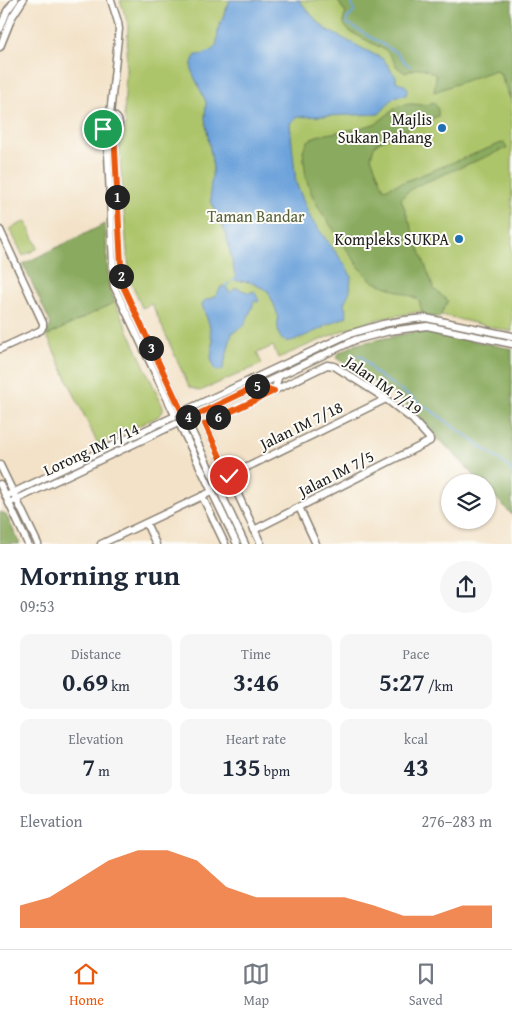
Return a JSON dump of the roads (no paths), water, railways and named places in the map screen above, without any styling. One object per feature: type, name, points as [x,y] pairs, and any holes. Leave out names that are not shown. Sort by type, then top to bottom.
[{"type":"street","points":[[0,28],[14,0]]},
{"type":"street","points":[[0,47],[12,17],[23,0]]},
{"type":"street","points":[[110,0],[119,29],[110,115]]},
{"type":"street","points":[[110,115],[115,116],[119,123],[118,128],[111,132],[103,129],[101,122],[103,118],[110,115]]},
{"type":"street","points":[[111,132],[122,284],[182,410],[187,414],[187,420],[245,544]]},
{"type":"street","points":[[111,132],[114,286],[173,415],[173,421],[178,425],[237,544]]},
{"type":"street","points":[[0,230],[44,323],[40,330],[0,349]]},
{"type":"street","points":[[114,286],[122,284]]},
{"type":"street","points":[[173,415],[177,411],[348,334],[383,324],[426,318],[512,336]]},
{"type":"street","points":[[178,425],[358,338],[423,326],[512,344]]},
{"type":"street","name":"Jalan IM 7/19","points":[[261,544],[205,424],[327,366],[334,366],[386,399],[413,420],[430,441]]},
{"type":"street","points":[[257,386],[274,391],[279,375]]},
{"type":"street","name":"Jalan IM 7/18","points":[[229,476],[386,399]]},
{"type":"street","name":"Lorong IM 7/14","points":[[6,496],[173,415]]},
{"type":"street","name":"Lorong IM 7/14","points":[[9,503],[178,425]]},
{"type":"street","name":"Jalan IM 7/5","points":[[254,530],[430,441]]},
{"type":"street","points":[[0,465],[38,544]]},
{"type":"street","points":[[0,484],[28,544]]},
{"type":"street","points":[[101,544],[212,492]]},
{"type":"street","points":[[202,496],[225,544]]},
{"type":"street","points":[[299,507],[316,544]]},
{"type":"street","points":[[146,523],[156,544]]},
{"type":"water","points":[[230,0],[299,0],[327,30],[383,59],[396,76],[396,81],[408,89],[406,95],[395,97],[379,114],[297,117],[290,124],[296,183],[311,219],[346,266],[351,276],[350,291],[344,303],[346,317],[290,341],[285,341],[279,336],[277,313],[268,291],[250,282],[237,281],[226,234],[211,201],[210,191],[213,168],[205,118],[206,102],[192,72],[192,65],[196,55],[207,53],[217,44],[219,27]]},
{"type":"water","points":[[223,286],[230,293],[235,288],[250,293],[253,291],[259,301],[257,303],[254,301],[244,326],[232,333],[223,369],[216,371],[211,357],[213,340],[202,305],[204,301],[216,296]]},
{"type":"waterway","points":[[350,0],[354,10],[347,19],[347,23],[397,53],[410,66]]},
{"type":"waterway","points":[[225,287],[229,283]]},
{"type":"waterway","points":[[358,355],[363,357],[375,373],[432,411],[509,467],[512,473]]},
{"type":"place","name":"Majlis Sukan Pahang","points":[[442,128]]},
{"type":"place","name":"Kompleks SUKPA","points":[[459,239]]},
{"type":"park label","name":"Taman Bandar","points":[[256,216]]}]
